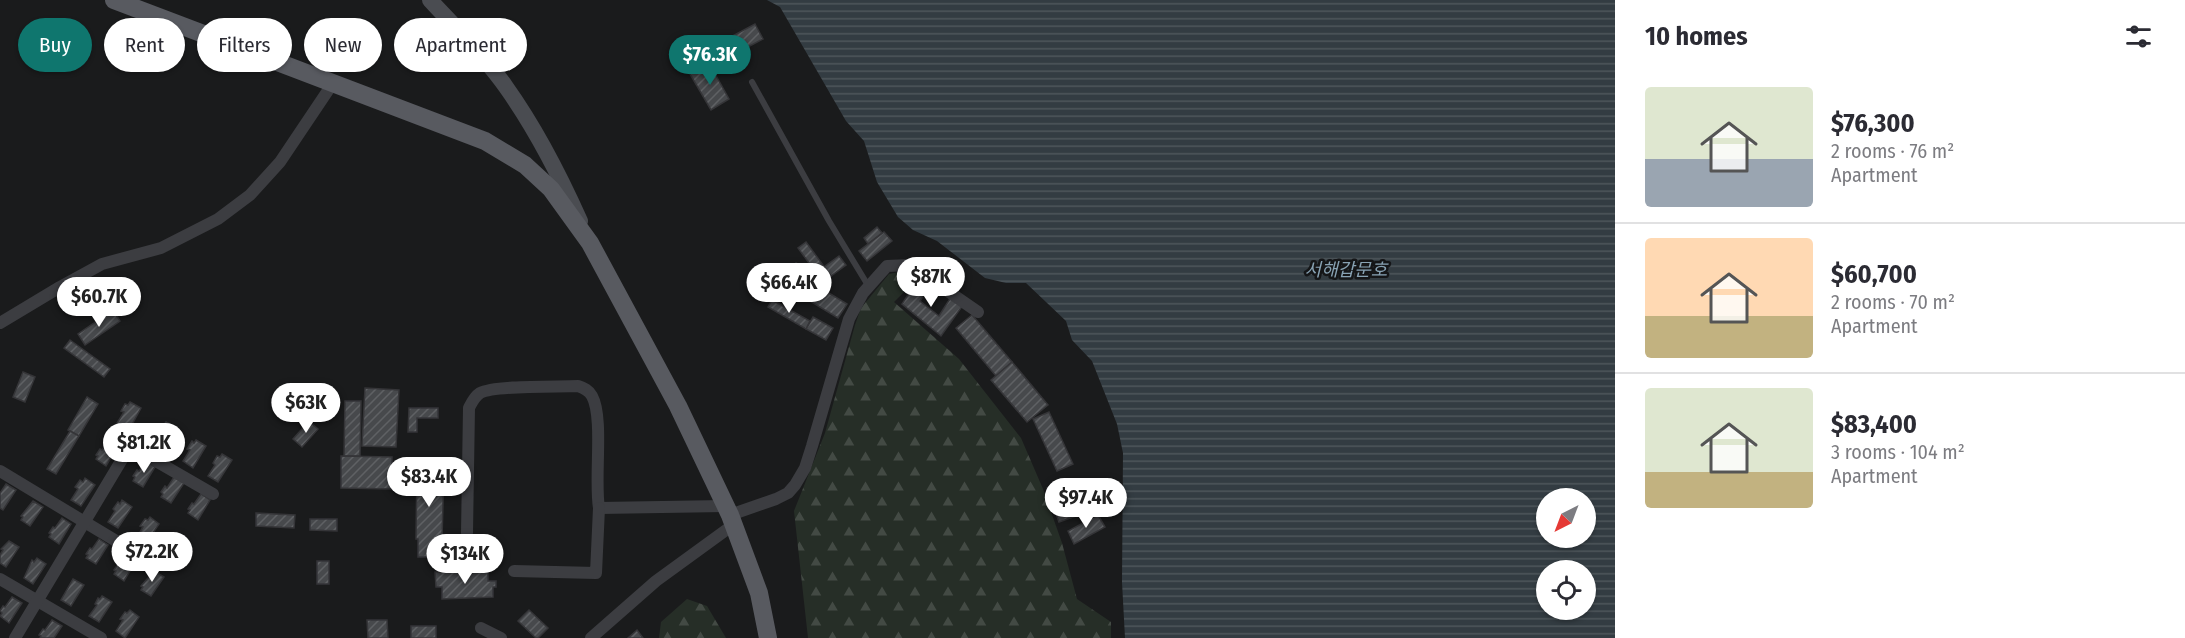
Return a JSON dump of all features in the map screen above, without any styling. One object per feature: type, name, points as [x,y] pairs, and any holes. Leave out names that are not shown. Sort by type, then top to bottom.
[{"type":"main road","points":[[114,0],[485,141],[525,165],[551,189],[590,243]]},
{"type":"main road","points":[[430,0],[511,94],[534,129],[561,178],[590,243],[672,396],[729,515],[759,592],[768,638]]},
{"type":"street","points":[[0,323],[60,286],[102,264],[161,248],[218,219],[250,195],[280,162],[333,83]]},
{"type":"street","points":[[599,508],[729,515],[788,493],[805,468],[849,319],[868,287],[887,266],[910,265],[978,312]]},
{"type":"street","points":[[467,533],[469,408],[475,397],[483,392],[578,386],[585,389],[592,396],[598,414],[596,490],[599,508],[596,573],[513,571]]},
{"type":"street","points":[[15,638],[86,523],[130,446],[213,494]]},
{"type":"street","points":[[0,471],[156,566]]},
{"type":"street","points":[[591,638],[729,515]]},
{"type":"street","points":[[0,579],[101,638]]},
{"type":"street","points":[[481,628],[501,638]]},
{"type":"lane","points":[[752,82],[868,287]]},
{"type":"green space","points":[[899,272],[907,281],[904,292],[894,302],[959,359],[1021,438],[1043,489],[1062,543],[1077,599],[1111,622],[1111,638],[808,638],[794,511],[825,433],[861,308],[889,274]]},
{"type":"green space","points":[[687,599],[707,606],[726,638],[659,638],[661,622]]},
{"type":"water","name":"서해갑문호","points":[[767,0],[1615,0],[1615,638],[1125,638],[1122,582],[1123,453],[1117,424],[1092,361],[1072,340],[1066,321],[1026,283],[1006,283],[985,278],[937,241],[913,230],[898,217],[877,182],[864,141],[846,121],[780,7]]},
{"type":"building","points":[[755,24],[763,39],[716,64],[708,49]]},
{"type":"building","points":[[709,63],[729,99],[711,110],[690,74]]},
{"type":"building","points":[[877,227],[882,233],[868,244],[864,238]]},
{"type":"building","points":[[884,232],[892,241],[867,261],[859,251]]},
{"type":"building","points":[[806,242],[831,276],[823,282],[798,248]]},
{"type":"building","points":[[839,256],[846,265],[831,276],[824,267]]},
{"type":"building","points":[[796,263],[813,273],[809,282],[791,272]]},
{"type":"building","points":[[920,276],[931,284],[920,301],[939,316],[951,297],[963,305],[941,336],[902,304]]},
{"type":"building","points":[[819,287],[847,304],[838,318],[810,301]]},
{"type":"building","points":[[772,300],[810,321],[806,329],[768,307]]},
{"type":"building","points":[[113,310],[120,321],[85,345],[78,334]]},
{"type":"building","points":[[972,315],[1012,362],[996,376],[956,328]]},
{"type":"building","points":[[813,317],[833,328],[826,340],[806,329]]},
{"type":"building","points":[[70,340],[110,369],[104,377],[64,348]]},
{"type":"building","points":[[1012,362],[1048,405],[1027,422],[991,380]]},
{"type":"building","points":[[23,372],[35,377],[25,402],[13,397]]},
{"type":"building","points":[[365,388],[399,390],[396,447],[362,446]]},
{"type":"building","points":[[87,397],[98,404],[79,436],[68,430]]},
{"type":"building","points":[[345,401],[361,401],[360,456],[344,456]]},
{"type":"building","points":[[130,402],[141,408],[129,430],[117,423],[124,412],[121,411],[125,404],[128,405]]},
{"type":"building","points":[[409,408],[438,408],[438,418],[417,418],[417,432],[408,432]]},
{"type":"building","points":[[1049,412],[1073,464],[1057,471],[1033,419]]},
{"type":"building","points":[[309,421],[318,429],[302,447],[293,439]]},
{"type":"building","points":[[166,422],[177,428],[164,450],[153,443],[160,432],[157,431],[161,424],[164,425]]},
{"type":"building","points":[[70,431],[79,436],[56,474],[47,469]]},
{"type":"building","points":[[109,440],[118,446],[106,466],[96,459],[98,456],[96,455]]},
{"type":"building","points":[[196,440],[206,446],[193,468],[183,461],[190,450],[187,449],[192,441],[194,443]]},
{"type":"building","points":[[222,454],[232,460],[218,482],[208,476],[215,465],[213,463],[217,456],[220,457]]},
{"type":"building","points":[[341,456],[392,457],[392,489],[341,488]]},
{"type":"building","points":[[146,461],[155,467],[143,487],[133,481],[135,477],[133,476]]},
{"type":"building","points":[[417,464],[444,465],[442,540],[435,540],[435,557],[418,557],[418,539],[416,539]]},
{"type":"building","points":[[174,477],[184,483],[171,503],[161,497],[163,494],[161,492],[165,486],[167,488]]},
{"type":"building","points":[[85,478],[95,485],[81,506],[71,500],[78,489],[75,487],[80,480],[83,482]]},
{"type":"building","points":[[1064,482],[1076,516],[1059,522],[1047,488]]},
{"type":"building","points":[[6,484],[16,490],[3,510],[0,508],[0,493]]},
{"type":"building","points":[[201,494],[210,500],[198,520],[188,513],[190,510],[188,509]]},
{"type":"building","points":[[122,500],[132,507],[118,528],[108,522],[115,511],[113,509]]},
{"type":"building","points":[[33,501],[43,507],[30,526],[21,520],[23,517],[21,516]]},
{"type":"building","points":[[256,513],[295,515],[294,528],[256,526]]},
{"type":"building","points":[[1098,515],[1105,527],[1074,544],[1068,531]]},
{"type":"building","points":[[150,517],[159,524],[145,545],[136,539],[143,527],[140,526],[145,519],[148,520]]},
{"type":"building","points":[[62,518],[71,524],[59,544],[49,537],[51,534],[49,533]]},
{"type":"building","points":[[310,519],[337,519],[337,531],[310,530]]},
{"type":"building","points":[[176,534],[186,540],[172,561],[162,555],[169,544],[167,542],[171,535],[174,537]]},
{"type":"building","points":[[99,539],[108,545],[96,564],[86,558],[88,555],[86,554]]},
{"type":"building","points":[[9,541],[19,547],[6,567],[0,563],[0,555],[3,550],[1,549]]},
{"type":"building","points":[[127,555],[136,561],[124,581],[114,574],[116,571],[114,570]]},
{"type":"building","points":[[37,558],[46,564],[33,584],[24,578],[32,560],[34,562]]},
{"type":"building","points":[[317,561],[329,561],[329,584],[317,584]]},
{"type":"building","points":[[154,571],[164,577],[151,596],[141,590],[143,587],[141,586]]},
{"type":"building","points":[[488,571],[488,581],[496,581],[496,587],[493,587],[493,597],[442,599],[442,587],[436,587],[435,572]]},
{"type":"building","points":[[73,579],[84,585],[71,606],[61,600]]},
{"type":"building","points":[[102,596],[112,602],[99,622],[89,616],[97,605],[95,604],[98,598]]},
{"type":"building","points":[[12,597],[22,603],[9,623],[0,616],[2,613],[0,611]]},
{"type":"building","points":[[130,610],[139,617],[125,638],[116,631],[123,620],[120,619],[125,612]]},
{"type":"building","points":[[529,610],[548,628],[538,638],[518,621]]},
{"type":"building","points":[[52,620],[62,626],[54,638],[40,638],[39,635],[43,629],[45,630]]},
{"type":"building","points":[[367,620],[387,620],[388,638],[368,638]]},
{"type":"building","points":[[411,626],[436,626],[436,638],[411,638]]},
{"type":"building","points":[[637,630],[643,638],[628,638]]}]
